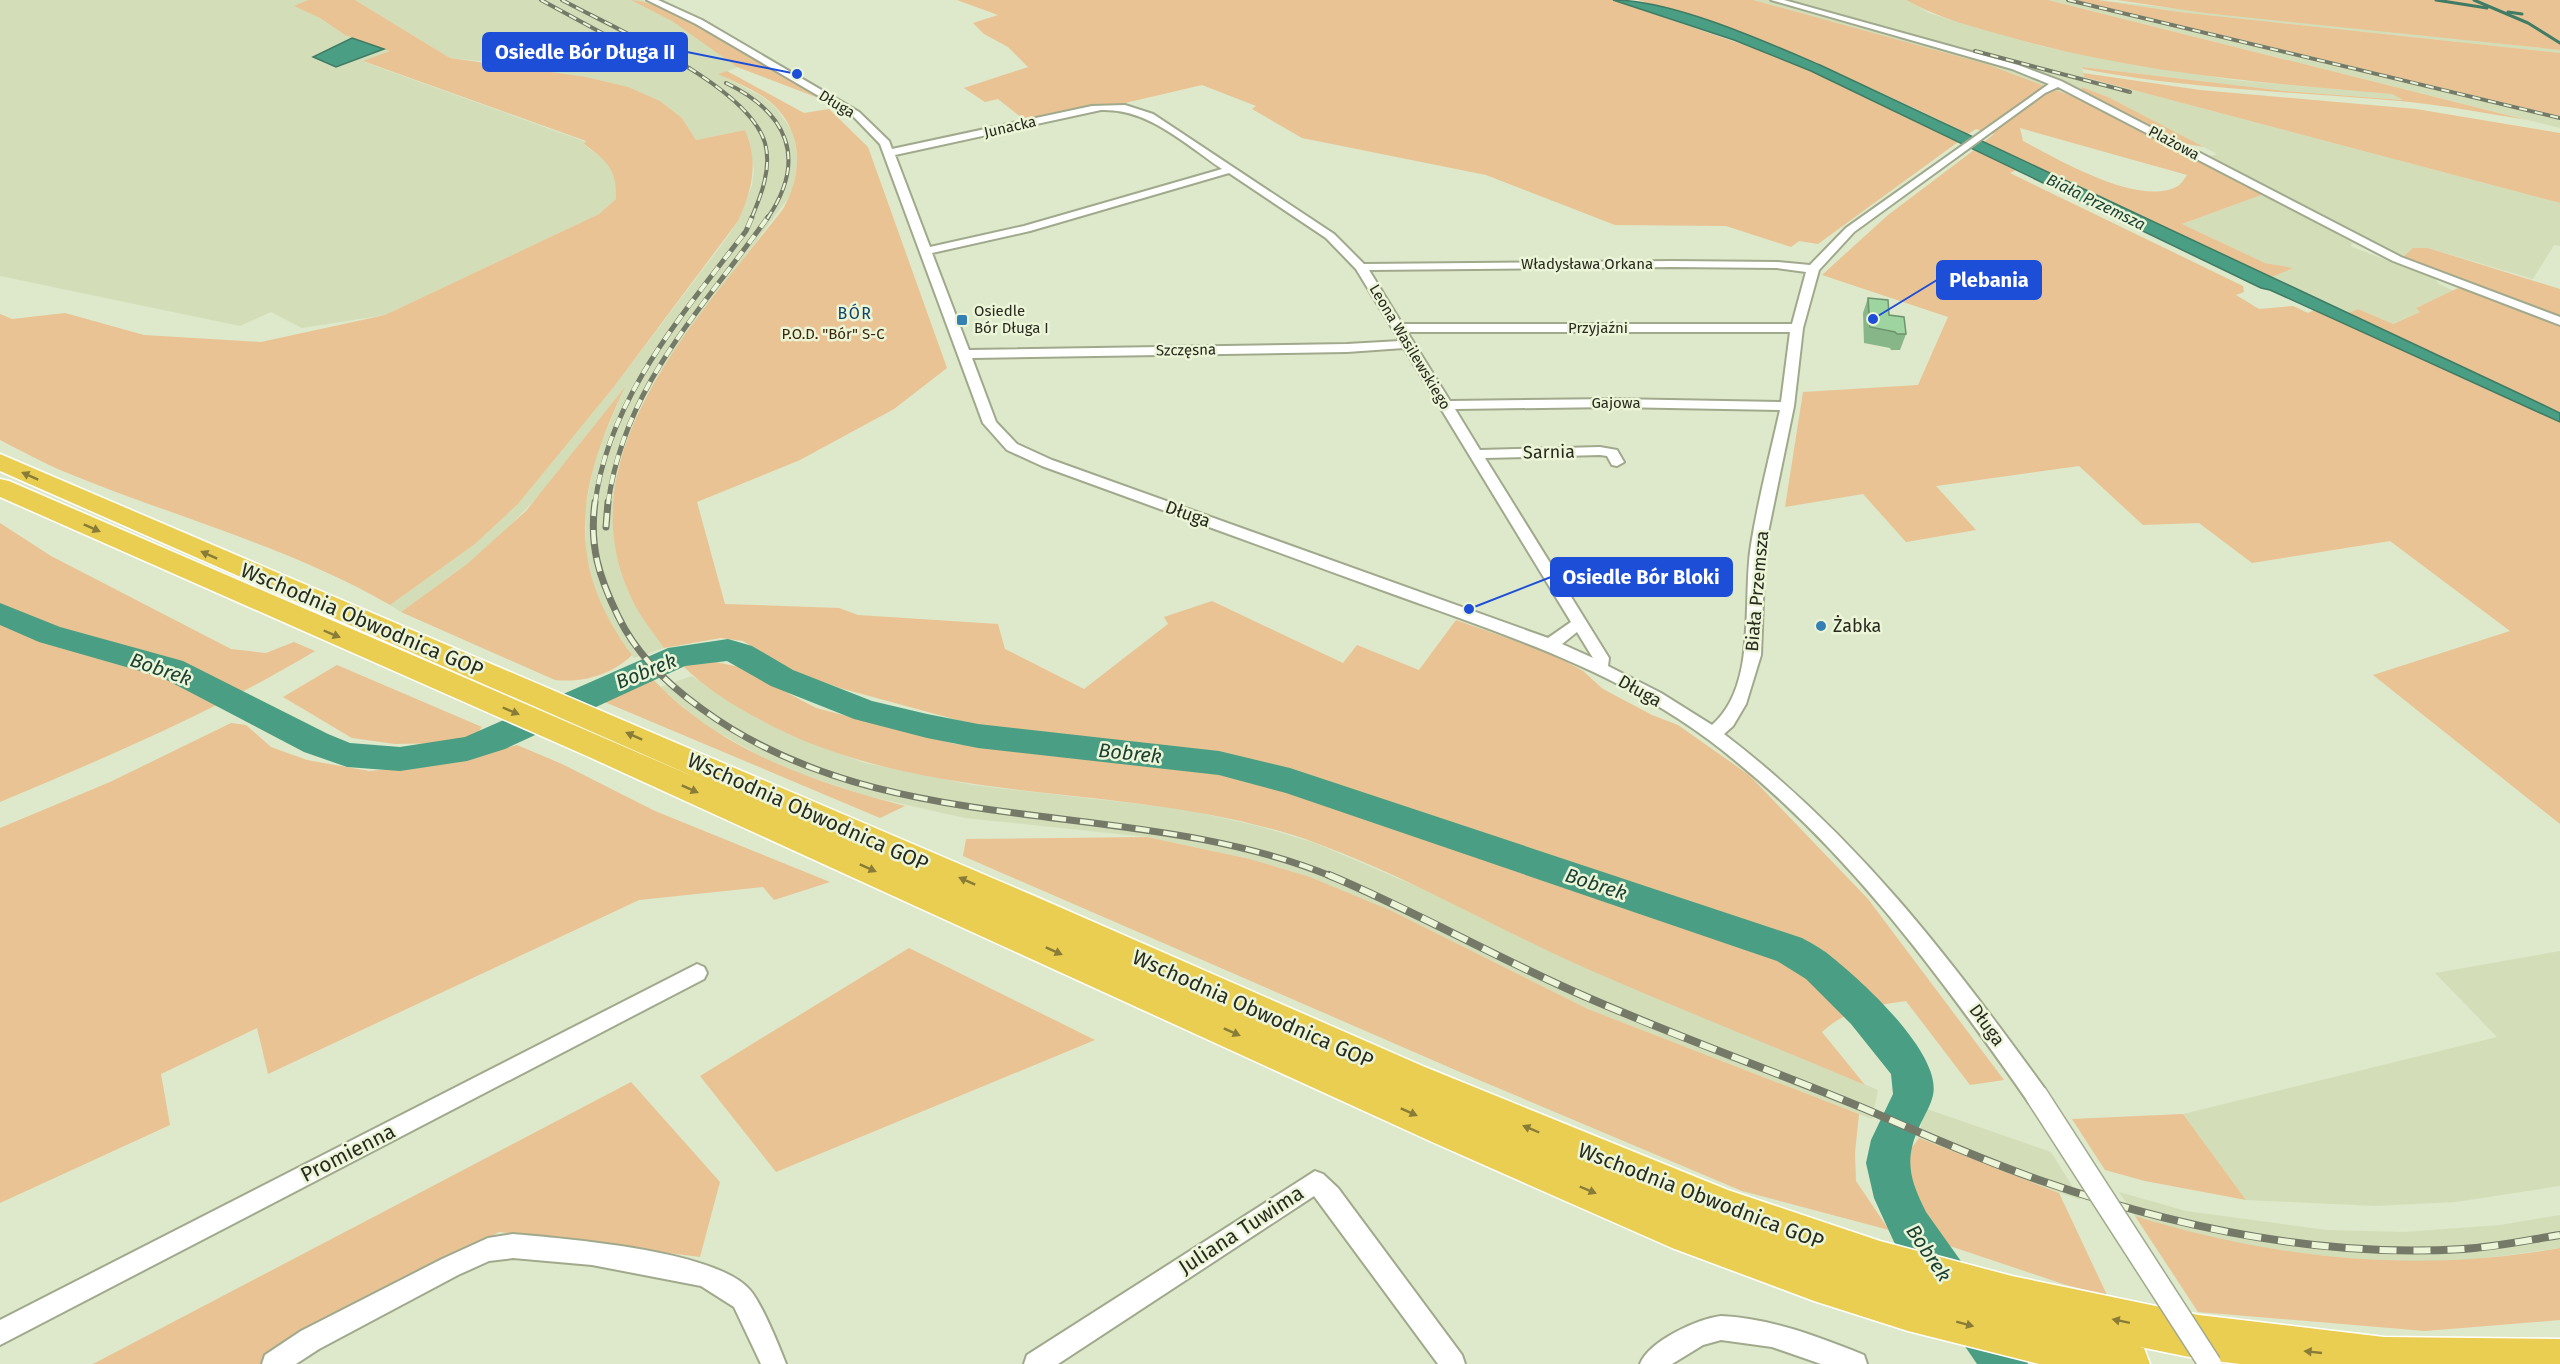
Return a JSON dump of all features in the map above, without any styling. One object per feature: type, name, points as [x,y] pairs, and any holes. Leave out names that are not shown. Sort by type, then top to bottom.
[{"type":"highway","name":"Wschodnia Obwodnica GOP","points":[[0,462],[290,603]]},
{"type":"highway","name":"Wschodnia Obwodnica GOP","points":[[0,487],[290,603],[1010,916],[1726,1210],[1880,1262],[2012,1298],[2199,1337],[2384,1359],[2560,1361]]},
{"type":"highway","name":"Wschodnia Obwodnica GOP","points":[[1010,916],[1446,1129],[1672,1227],[1814,1280],[1908,1310],[2128,1364]]},
{"type":"street","name":"Długa","points":[[651,0],[699,22],[856,114],[872,127],[890,153],[990,423],[1012,447],[1047,463],[1550,645],[1599,668],[1713,734],[1790,796],[1896,906],[1976,1010],[2037,1096],[2210,1364]]},
{"type":"street","name":"Plażowa","points":[[1775,0],[2015,67],[2058,83],[2397,260],[2560,321]]},
{"type":"street","name":"Biała Przemsza","points":[[1713,734],[1727,722],[1738,704],[1753,655],[1758,546],[1787,406],[1797,328],[1813,269],[1850,230],[1985,132],[2058,83]]},
{"type":"street","name":"Junacka","points":[[890,153],[1083,110],[1108,106],[1130,108]]},
{"type":"street","name":"Leona Wasilewskiego","points":[[1130,108],[1150,116],[1330,236],[1361,267],[1601,658],[1599,668]]},
{"type":"street","points":[[926,250],[1026,229],[1232,169]]},
{"type":"street","name":"Władysława Orkana","points":[[1361,267],[1672,264],[1787,266],[1813,269]]},
{"type":"street","name":"Przyjaźni","points":[[1399,328],[1797,328]]},
{"type":"street","name":"Szczęsna","points":[[964,354],[1347,348],[1409,344]]},
{"type":"street","name":"Gajowa","points":[[1445,405],[1614,403],[1787,406]]},
{"type":"street","name":"Sarnia","points":[[1475,454],[1600,451],[1612,453],[1617,462]]},
{"type":"street","points":[[1550,645],[1573,627],[1581,625]]},
{"type":"street","name":"Promienna","points":[[0,1333],[697,973]]},
{"type":"street","name":"Juliana Tuwima","points":[[1036,1364],[1315,1182],[1330,1196],[1453,1364]]},
{"type":"street","points":[[274,1364],[310,1340],[450,1267],[488,1250],[513,1246],[592,1253],[704,1275],[728,1287],[742,1299],[774,1364]]},
{"type":"street","points":[[1652,1364],[1671,1348],[1718,1328],[1761,1332],[1854,1364]]},
{"type":"shaded area","points":[[0,0],[308,0],[295,6],[320,18],[345,35],[391,51],[364,62],[586,142],[584,145],[608,162],[616,182],[616,199],[599,214],[385,315],[302,328],[271,312],[240,326],[0,276]]},
{"type":"shaded area","points":[[355,0],[642,0],[695,25],[756,61],[719,74],[763,97],[776,108],[793,132],[798,162],[792,193],[659,373],[639,409],[618,466],[614,513],[618,558],[630,595],[664,648],[634,658],[610,626],[596,594],[586,553],[585,511],[595,457],[623,391],[549,485],[499,537],[467,564],[401,612],[390,605],[475,544],[518,504],[613,388],[726,239],[738,221],[752,185],[754,171],[745,130],[696,140],[682,118],[660,101],[508,64],[450,58]]},
{"type":"shaded area","points":[[1753,0],[1906,0],[1929,13],[1978,28],[2045,47],[2096,57],[2233,80],[2393,94],[2404,100],[2285,91],[2082,67],[2084,77],[2560,203],[2560,246],[2554,245],[2533,279],[2428,248],[2402,258],[2365,241],[2208,157],[2217,154],[2108,97],[2082,87],[2079,99]]},
{"type":"shaded area","points":[[2048,0],[2076,0],[2560,116],[2560,128]]},
{"type":"shaded area","points":[[2098,0],[2560,50],[2560,53],[2179,12]]},
{"type":"shaded area","points":[[2264,194],[2353,243],[2350,246],[2435,279],[2439,284],[2454,291],[2417,307],[2420,312],[2392,324],[2358,309],[2348,313],[2280,281],[2272,277],[2292,268],[2265,263],[2182,224]]},
{"type":"shaded area","points":[[692,676],[759,719],[793,736],[865,763],[973,785],[1183,809],[1258,826],[1315,843],[1460,905],[1582,966],[1878,1090],[1872,1119],[1588,1009],[1392,911],[1309,877],[1250,859],[1147,837],[965,818],[867,796],[801,774],[773,763],[716,731],[696,718],[660,687]]},
{"type":"shaded area","points":[[2560,951],[2560,1186],[2456,1202],[2375,1206],[2246,1200],[2183,1114],[2497,1037],[2435,973]]},
{"type":"shaded area","points":[[1924,1108],[2051,1152],[2081,1200],[1995,1170],[1919,1138]]},
{"type":"shaded area","points":[[2119,1192],[2186,1211],[2326,1230],[2404,1232],[2500,1225],[2560,1215],[2560,1248],[2464,1261],[2384,1262],[2299,1253],[2245,1246],[2193,1234],[2135,1216]]},
{"type":"green space","points":[[308,0],[355,0],[450,58],[586,77],[628,87],[660,101],[682,118],[696,140],[745,130],[752,154],[750,187],[738,221],[613,388],[518,504],[475,544],[390,605],[312,566],[65,472],[0,440],[0,314],[12,319],[65,313],[144,335],[261,342],[385,315],[599,214],[616,199],[615,180],[609,167],[584,144],[586,141],[363,61],[390,51],[345,35],[320,18],[294,6]]},
{"type":"green space","points":[[631,0],[649,3],[698,26],[821,99],[737,67],[672,21]]},
{"type":"green space","points":[[957,0],[1613,0],[1773,55],[1843,85],[1958,142],[1818,244],[1799,241],[1791,247],[1726,226],[1615,225],[1486,175],[1302,138],[1252,109],[1256,106],[1202,85],[1031,125],[998,99],[985,102],[964,88],[1028,67],[1008,47],[984,34],[973,23],[998,15]]},
{"type":"green space","points":[[1638,0],[1753,0],[1986,64],[2079,99],[2080,95],[2264,194],[2182,224],[2265,263],[2293,268],[2272,277],[1984,142],[1994,134],[1976,129],[1968,134],[1806,61]],"holes":[[[2020,128],[2187,175],[2178,186],[2162,191],[2143,191],[2121,186],[2077,169],[2023,141]]]},
{"type":"green space","points":[[1906,0],[2048,0],[2527,120],[2416,103],[2201,86],[2083,69],[2082,67],[2285,91],[2403,100],[2392,94],[2201,75],[2107,60],[1972,27],[1932,13]]},
{"type":"green space","points":[[2076,0],[2098,0],[2179,12],[2560,53],[2560,116]]},
{"type":"green space","points":[[2117,0],[2560,0],[2560,50],[2205,13]]},
{"type":"green space","name":"P.O.D. \"Bór\" S-C","points":[[727,71],[804,113],[829,109],[868,147],[947,368],[894,409],[800,460],[697,502],[725,604],[839,608],[858,615],[998,624],[1005,649],[1084,689],[1168,624],[1164,617],[1212,601],[1343,663],[1357,645],[1419,670],[1456,620],[1553,654],[1583,671],[1603,689],[1652,715],[1678,725],[1749,775],[1868,899],[2004,1080],[1970,1085],[1906,1001],[1861,1010],[1840,1018],[1822,1032],[1865,1085],[1583,967],[1384,871],[1316,843],[1249,823],[1182,810],[975,784],[907,772],[841,754],[776,728],[738,707],[702,683],[681,664],[702,659],[739,667],[816,708],[955,744],[1041,753],[1053,735],[983,727],[840,688],[794,672],[743,641],[721,638],[664,648],[633,602],[614,542],[615,489],[628,437],[652,387],[682,339],[783,209],[795,179],[796,149],[787,121],[764,97],[718,74]]},
{"type":"green space","points":[[2083,73],[2200,90],[2416,109],[2560,133],[2560,203],[2084,77]]},
{"type":"green space","points":[[2082,87],[2108,97],[2204,147],[2181,143],[2081,90]]},
{"type":"green space","points":[[1974,150],[2016,170],[2010,173],[2243,286],[2244,292],[2236,295],[2259,309],[2293,306],[2308,313],[2314,310],[2373,334],[2560,422],[2560,824],[2373,675],[2510,631],[2390,541],[2252,563],[2199,523],[2143,525],[2079,466],[1936,486],[1976,530],[1906,542],[1863,494],[1785,507],[1803,392],[1918,385],[1948,317],[1822,275],[1888,215]]},
{"type":"green space","points":[[2413,248],[2428,248],[2560,289],[2560,316],[2402,258]]},
{"type":"green space","points":[[2458,288],[2560,323],[2560,413],[2348,313],[2358,309],[2393,324],[2420,312],[2416,308]]},
{"type":"green space","points":[[625,387],[597,458],[588,491],[585,523],[587,555],[595,588],[610,621],[632,655],[615,668],[596,676],[576,680],[555,680],[401,612],[467,564],[526,511]]},
{"type":"green space","points":[[0,523],[51,556],[231,649],[266,653],[294,642],[315,651],[200,713],[0,802]]},
{"type":"green space","points":[[337,665],[482,727],[473,738],[448,743],[395,744],[352,738],[283,697]]},
{"type":"green space","points":[[651,677],[705,724],[768,760],[835,786],[905,806],[880,818],[600,700]]},
{"type":"green space","points":[[231,723],[246,725],[271,747],[307,760],[369,771],[436,765],[517,745],[562,764],[655,811],[830,882],[774,900],[763,887],[639,900],[268,1074],[257,1028],[161,1074],[170,1125],[0,1203],[0,828],[110,782]]},
{"type":"green space","points":[[1147,837],[1250,859],[1310,877],[1392,911],[1588,1009],[1859,1114],[1855,1153],[1856,1181],[1889,1230],[1742,1191],[1460,1072],[963,856],[966,839]]},
{"type":"green space","points":[[909,948],[1095,1040],[776,1172],[700,1076]]},
{"type":"green space","points":[[631,1082],[720,1182],[700,1257],[499,1232],[263,1364],[93,1364]]},
{"type":"green space","points":[[2183,1114],[2246,1200],[2145,1181],[2105,1170],[2072,1119]]},
{"type":"green space","points":[[1919,1138],[2059,1193],[2107,1295],[2066,1285],[1932,1240],[1901,1162]]},
{"type":"green space","points":[[2135,1216],[2240,1243],[2346,1258],[2399,1261],[2453,1260],[2506,1256],[2560,1248],[2560,1320],[2425,1331],[2198,1312]]},
{"type":"water","points":[[1613,0],[1637,2],[1690,14],[1746,34],[1820,65],[2560,413],[2560,422],[2270,290],[2261,288],[1811,71],[1734,40]]},
{"type":"water","points":[[352,38],[384,49],[336,67],[313,57]]},
{"type":"building","points":[[1868,298],[1888,300],[1889,315],[1904,317],[1906,334],[1870,327]]},
{"type":"waterway","points":[[2436,0],[2487,8]]},
{"type":"waterway","points":[[2474,0],[2528,23],[2560,43]]},
{"type":"waterway","points":[[2508,12],[2522,14]]},
{"type":"waterway","name":"Bobrek","points":[[0,613],[50,635],[172,669],[316,743],[347,755],[400,759],[467,749],[493,740],[679,656],[728,650],[741,654],[782,678],[865,711],[927,726],[978,736],[1219,763],[1290,781],[1789,949],[1819,968],[1865,1012],[1907,1063],[1913,1078],[1913,1095],[1892,1140],[1887,1163],[1896,1198],[1910,1227],[2005,1364]]},
{"type":"railway","points":[[541,0],[602,33],[629,44]]},
{"type":"railway","points":[[562,0],[677,61],[734,100],[754,121],[765,143],[767,162],[762,191],[751,219]]},
{"type":"railway","points":[[2068,0],[2560,118]]},
{"type":"railway","points":[[1975,51],[2130,92]]},
{"type":"railway","points":[[726,83],[764,108],[777,123],[785,140],[788,158],[787,177],[780,197],[767,219]]},
{"type":"railway","points":[[595,504],[603,465],[615,428],[632,393],[674,325],[746,231],[752,217]]},
{"type":"railway","points":[[608,504],[617,461],[630,422],[648,385],[693,317],[768,217]]},
{"type":"railway","points":[[595,502],[593,533],[601,574],[625,630],[643,656],[665,679],[702,709],[774,752],[850,781],[930,800],[1174,834],[1255,851],[1333,877]]},
{"type":"railway","points":[[606,527],[608,502]]},
{"type":"railway","points":[[1329,875],[1603,1004],[1863,1108],[1950,1146],[2090,1197],[2142,1212],[2248,1236],[2355,1249],[2409,1251],[2463,1249],[2560,1235]]},
{"type":"place","name":"Osiedle Bór Długa II","points":[[797,74]]},
{"type":"place","name":"Plebania","points":[[1873,319]]},
{"type":"place","name":"Osiedle Bór Długa I","points":[[962,320]]},
{"type":"place","name":"Osiedle Bór Bloki","points":[[1469,609]]},
{"type":"place","name":"Żabka","points":[[1821,626]]},
{"type":"district","name":"BÓR","points":[[855,313]]}]
